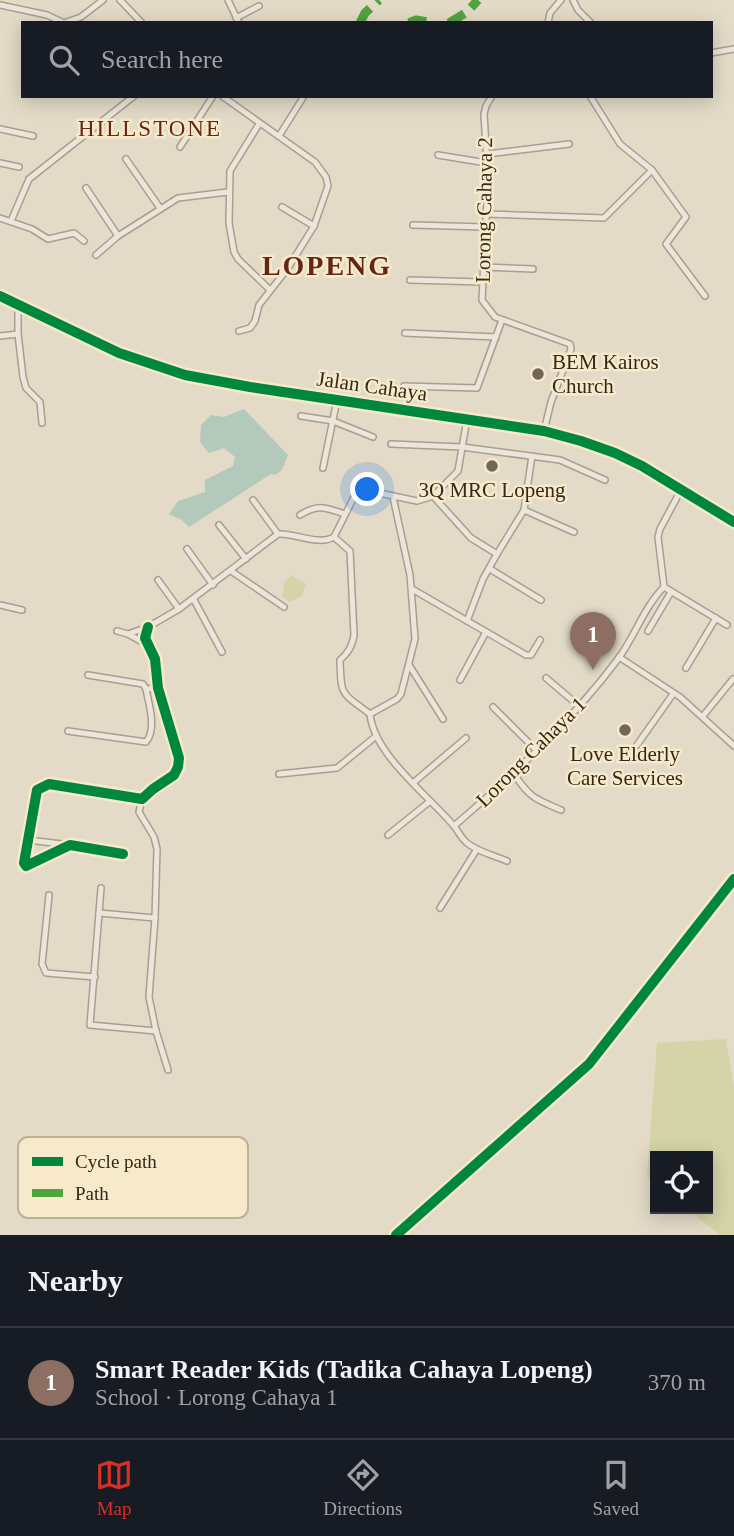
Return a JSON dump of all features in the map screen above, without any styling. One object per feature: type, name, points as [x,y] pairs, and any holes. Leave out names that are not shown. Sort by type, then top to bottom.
[{"type":"street","points":[[70,21],[81,17],[103,0]]},
{"type":"street","points":[[120,0],[140,21]]},
{"type":"street","points":[[228,0],[237,20],[259,6]]},
{"type":"street","points":[[549,21],[554,7],[561,0]]},
{"type":"street","points":[[573,0],[589,21]]},
{"type":"street","points":[[0,5],[47,15],[60,21]]},
{"type":"street","points":[[713,53],[734,49]]},
{"type":"street","points":[[11,221],[29,179],[131,98]]},
{"type":"street","points":[[180,147],[212,98]]},
{"type":"street","points":[[225,98],[315,162],[326,177],[328,186],[314,226],[288,268],[259,304],[255,321],[250,328],[239,331]]},
{"type":"street","points":[[279,136],[303,98]]},
{"type":"street","name":"Lorong Cahaya 2","points":[[491,98],[484,114],[487,163],[482,300],[489,311],[502,320]]},
{"type":"street","points":[[591,98],[620,144],[652,170],[685,217],[666,244],[705,296]]},
{"type":"street","points":[[258,124],[230,171],[229,223],[234,252],[238,259],[270,290]]},
{"type":"street","points":[[0,129],[33,136]]},
{"type":"street","points":[[487,154],[569,144]]},
{"type":"street","points":[[438,155],[487,163]]},
{"type":"street","points":[[127,159],[160,208]]},
{"type":"street","points":[[0,163],[19,167]]},
{"type":"street","points":[[486,215],[604,218],[652,170]]},
{"type":"street","points":[[86,188],[118,236]]},
{"type":"street","points":[[96,255],[118,236],[178,198],[228,192]]},
{"type":"street","points":[[282,206],[314,226]]},
{"type":"street","points":[[0,218],[32,229],[48,239],[74,233],[84,241]]},
{"type":"street","points":[[413,225],[485,228]]},
{"type":"street","points":[[483,267],[533,269]]},
{"type":"street","points":[[410,280],[482,282]]},
{"type":"street","name":"Jalan Cahaya","points":[[0,296],[118,353],[167,370],[218,382],[544,431],[581,441],[642,466],[734,522]]},
{"type":"street","points":[[19,304],[24,381],[26,388],[40,402],[42,423]]},
{"type":"street","points":[[404,386],[477,388],[502,320],[565,340],[571,349],[551,402],[544,431]]},
{"type":"street","points":[[405,333],[496,337]]},
{"type":"street","points":[[0,336],[19,334]]},
{"type":"street","points":[[323,468],[337,400]]},
{"type":"street","points":[[301,416],[333,421],[373,437]]},
{"type":"street","points":[[128,634],[148,627],[194,600],[278,534],[322,541],[334,537],[354,497],[361,493],[379,493],[417,501],[433,496],[458,471],[467,419]]},
{"type":"street","points":[[391,444],[462,447],[560,460],[605,480]]},
{"type":"street","points":[[467,621],[483,579],[524,510],[532,456]]},
{"type":"street","points":[[681,490],[658,537],[664,587],[727,625]]},
{"type":"street","points":[[433,496],[471,538],[497,554]]},
{"type":"street","points":[[370,714],[401,694],[415,639],[412,589],[393,498]]},
{"type":"street","points":[[253,500],[278,534]]},
{"type":"street","points":[[300,515],[311,508],[321,507],[345,514]]},
{"type":"street","points":[[524,510],[574,532]]},
{"type":"street","points":[[219,525],[246,559]]},
{"type":"street","points":[[334,537],[350,551],[354,635],[352,646],[340,660],[341,688],[345,695],[370,714],[375,737],[465,841],[477,849],[507,860]]},
{"type":"street","points":[[187,549],[213,585]]},
{"type":"street","points":[[490,569],[541,600]]},
{"type":"street","points":[[230,571],[284,607]]},
{"type":"street","points":[[158,580],[179,609]]},
{"type":"street","name":"Lorong Cahaya 1","points":[[454,826],[514,775],[579,706],[619,657],[664,587]]},
{"type":"street","points":[[412,589],[526,655],[535,652],[540,640]]},
{"type":"street","points":[[648,631],[671,592]]},
{"type":"street","points":[[194,600],[222,652]]},
{"type":"street","points":[[0,605],[22,610]]},
{"type":"street","points":[[686,668],[716,618]]},
{"type":"street","points":[[148,627],[146,644],[155,659],[158,685],[178,750],[178,767],[174,775],[142,799],[139,812],[154,837],[157,849],[149,997],[168,1070]]},
{"type":"street","points":[[117,631],[146,644]]},
{"type":"street","points":[[460,680],[486,632]]},
{"type":"street","points":[[619,657],[680,697],[734,746]]},
{"type":"street","points":[[409,665],[443,719]]},
{"type":"street","points":[[88,675],[144,687],[158,685]]},
{"type":"street","points":[[546,678],[579,706]]},
{"type":"street","points":[[702,716],[733,679]]},
{"type":"street","points":[[68,731],[146,742],[151,733],[150,710],[144,687]]},
{"type":"street","points":[[637,745],[673,694]]},
{"type":"street","points":[[493,707],[537,751]]},
{"type":"street","points":[[279,774],[337,768],[375,737]]},
{"type":"street","points":[[413,783],[466,738]]},
{"type":"street","points":[[514,775],[534,799],[561,810]]},
{"type":"street","points":[[70,845],[26,866],[24,863],[37,790],[43,785],[142,799]]},
{"type":"street","points":[[388,835],[429,802]]},
{"type":"street","points":[[29,840],[123,854]]},
{"type":"street","points":[[440,908],[477,849]]},
{"type":"street","points":[[396,1235],[589,1064],[734,879]]},
{"type":"street","points":[[90,1025],[101,888]]},
{"type":"street","points":[[49,895],[42,964],[44,971],[95,977]]},
{"type":"street","points":[[100,913],[155,918]]},
{"type":"street","points":[[81,1024],[156,1031]]},
{"type":"green space","points":[[291,575],[306,584],[302,596],[290,602],[282,596],[284,583]]},
{"type":"green space","points":[[726,1039],[734,1087],[734,1235],[720,1235],[693,1214],[713,1214],[713,1151],[650,1151],[650,1179],[647,1176],[657,1043]]},
{"type":"shaded area","points":[[244,409],[288,455],[282,470],[275,475],[271,474],[189,527],[169,514],[178,501],[205,492],[205,480],[233,466],[235,457],[224,448],[209,453],[200,442],[201,425],[211,415],[224,417]]},
{"type":"marked path","points":[[361,21],[365,13],[379,0]]},
{"type":"marked path","points":[[452,21],[467,12],[478,0]]},
{"type":"marked path","points":[[414,21],[422,21]]},
{"type":"cycle path","points":[[0,296],[119,353],[185,375],[544,431],[581,441],[642,466],[734,522]]},
{"type":"cycle path","points":[[123,854],[70,845],[26,866],[24,863],[37,790],[49,784],[142,799],[174,775],[179,758],[158,688],[155,659],[145,638],[148,627]]},
{"type":"cycle path","points":[[396,1235],[589,1064],[734,879]]},
{"type":"place","name":"BEM Kairos Church","points":[[538,374]]},
{"type":"place","name":"3Q MRC Lopeng","points":[[492,466]]},
{"type":"place","name":"Smart Reader Kids (Tadika Cahaya Lopeng)","points":[[593,670]]},
{"type":"place","name":"Love Elderly Care Services","points":[[625,730]]},
{"type":"district","name":"HILLSTONE","points":[[150,128]]},
{"type":"district","name":"LOPENG","points":[[327,265]]}]
